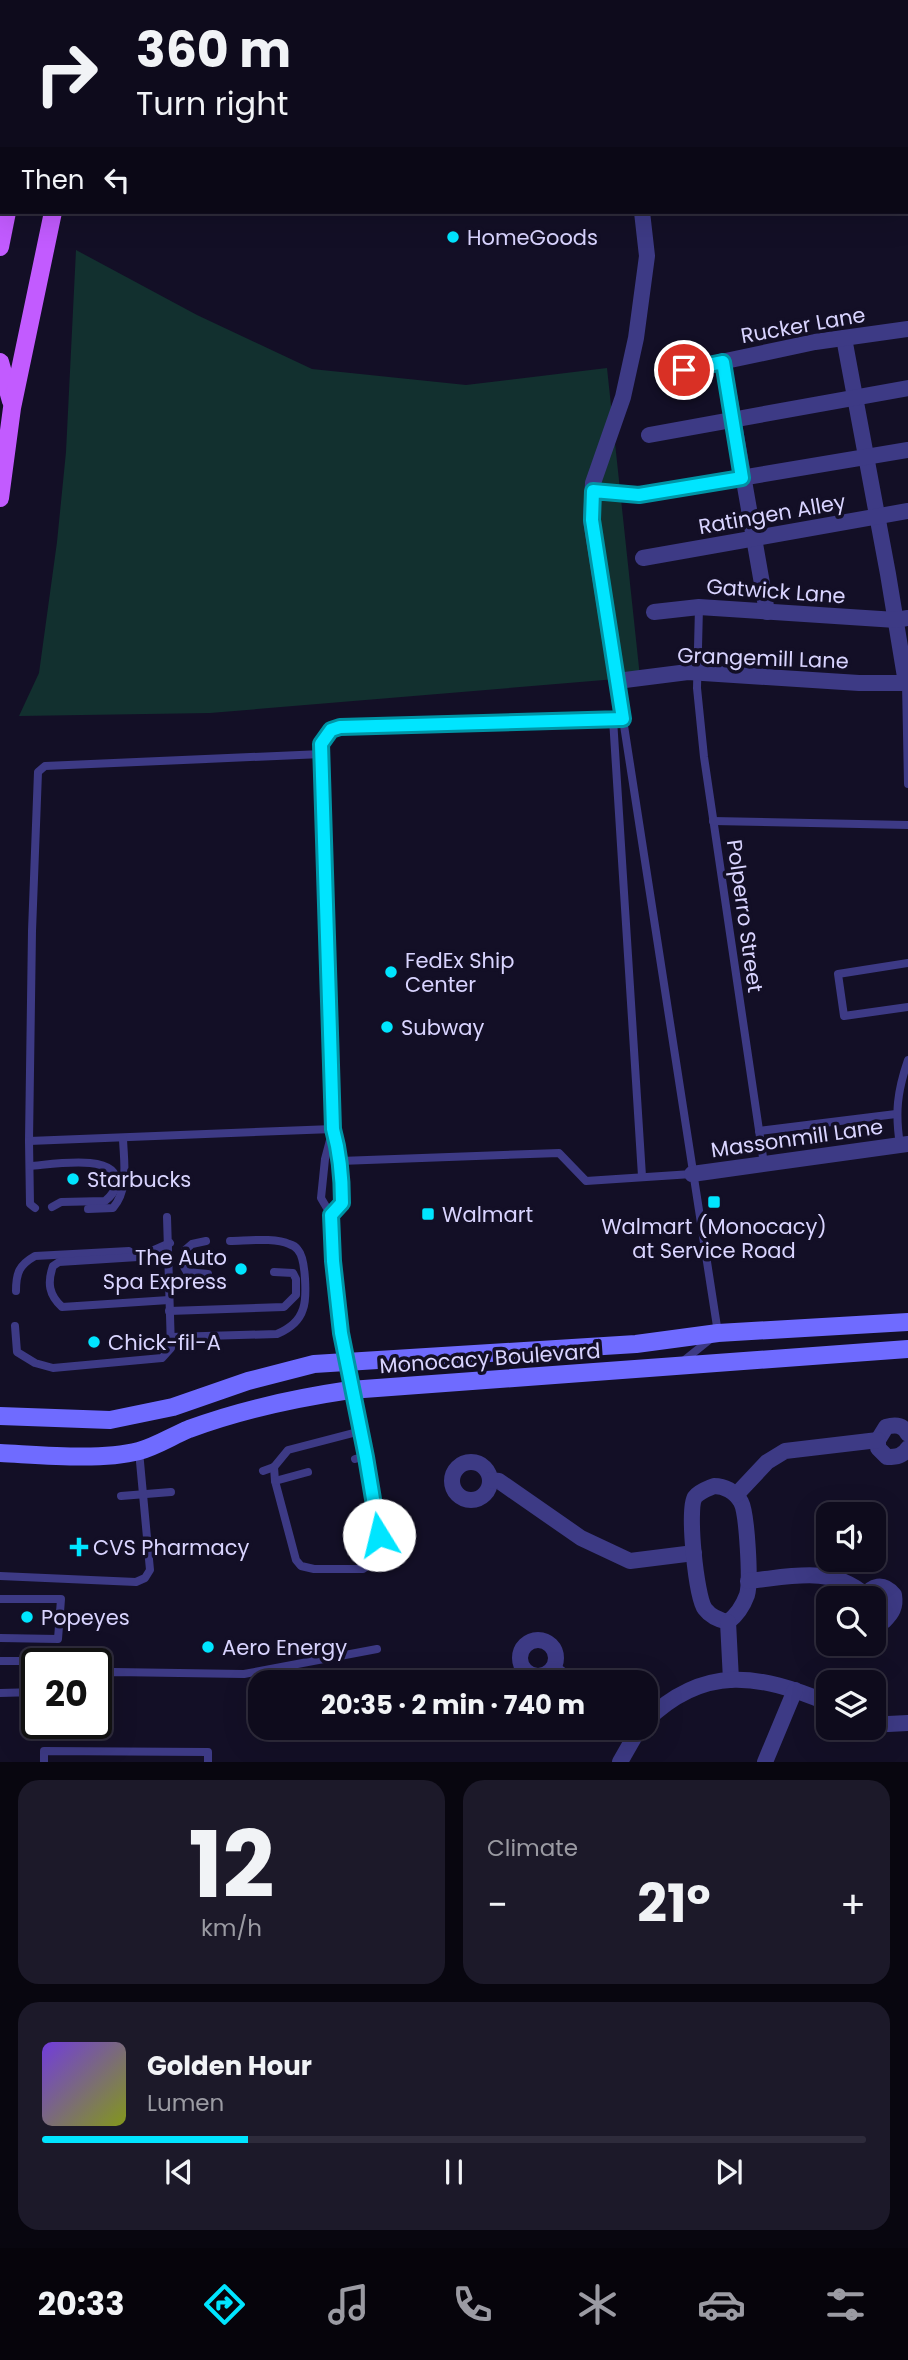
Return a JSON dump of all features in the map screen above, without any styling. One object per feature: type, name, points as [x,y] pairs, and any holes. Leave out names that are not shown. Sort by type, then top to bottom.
[{"type":"main road","points":[[0,247],[7,214]]},
{"type":"main road","points":[[0,498],[12,408],[53,214]]},
{"type":"main road","points":[[0,362],[12,408]]},
{"type":"main road","name":"Monocacy Boulevard","points":[[0,1416],[110,1420],[173,1407],[287,1370],[314,1364],[623,1345],[718,1333],[908,1322]]},
{"type":"main road","name":"Monocacy Boulevard","points":[[0,1453],[107,1455],[139,1451],[188,1430],[237,1415],[297,1399],[353,1390],[908,1349]]},
{"type":"street","points":[[618,719],[617,681],[592,520],[593,491],[603,451],[623,397],[636,338],[647,256],[642,214]]},
{"type":"street","name":"Rucker Lane","points":[[664,374],[844,338],[908,329]]},
{"type":"street","points":[[844,338],[876,517],[902,619],[907,683]]},
{"type":"street","points":[[723,362],[767,612]]},
{"type":"street","points":[[649,435],[908,388]]},
{"type":"street","points":[[593,491],[639,495],[908,450]]},
{"type":"street","name":"Ratingen Alley","points":[[643,558],[908,511]]},
{"type":"street","name":"Gatwick Lane","points":[[654,612],[699,607],[902,619]]},
{"type":"street","name":"Grangemill Lane","points":[[617,681],[697,673],[859,683],[907,683]]},
{"type":"street","name":"Massonmill Lane","points":[[692,1174],[904,1145]]},
{"type":"street","points":[[908,1434],[904,1428],[895,1424],[886,1427],[878,1440],[878,1448],[887,1457],[904,1454],[908,1448]]},
{"type":"street","points":[[736,1495],[767,1462],[785,1451],[878,1440]]},
{"type":"street","points":[[490,1480],[499,1481],[581,1538],[630,1561],[694,1553]]},
{"type":"street","points":[[713,1486],[724,1486],[736,1495],[742,1503],[745,1518],[748,1592],[744,1603],[728,1622],[713,1616],[704,1608],[694,1553],[691,1507],[694,1498],[713,1486]]},
{"type":"street","points":[[748,1581],[822,1574],[854,1586]]},
{"type":"street","points":[[886,1588],[894,1595],[894,1609],[886,1619]]},
{"type":"street","points":[[728,1622],[731,1680]]},
{"type":"street","points":[[658,1711],[685,1692],[707,1683],[731,1680],[772,1682],[816,1698]]},
{"type":"street","points":[[765,1762],[795,1689]]},
{"type":"street","points":[[886,1724],[908,1723]]},
{"type":"street","points":[[620,1762],[632,1740]]},
{"type":"lane","name":"Polperro Street","points":[[699,607],[697,673],[704,757],[764,1164]]},
{"type":"lane","points":[[907,683],[908,784]]},
{"type":"lane","points":[[331,1215],[342,1203],[340,1161],[333,1129],[321,744],[325,736],[340,727],[618,719]]},
{"type":"lane","points":[[618,719],[688,1132],[692,1174],[718,1333],[677,1366]]},
{"type":"lane","points":[[618,719],[642,1176]]},
{"type":"lane","points":[[35,1208],[30,1204],[29,1141],[32,931],[38,772],[45,766],[322,754]]},
{"type":"lane","points":[[713,821],[908,825]]},
{"type":"lane","points":[[908,963],[838,974],[844,1016],[908,1007]]},
{"type":"lane","points":[[904,1145],[896,1114],[902,1077],[908,1060]]},
{"type":"lane","points":[[759,1131],[896,1114]]},
{"type":"lane","points":[[29,1141],[333,1129]]},
{"type":"lane","points":[[274,1467],[296,1560],[302,1566],[314,1569],[363,1569],[376,1560],[380,1551],[366,1457],[336,1299],[331,1215],[321,1198],[325,1159],[333,1129]]},
{"type":"lane","points":[[88,1209],[113,1208],[121,1199],[124,1188],[123,1139]]},
{"type":"lane","points":[[340,1161],[559,1153],[586,1181],[692,1174]]},
{"type":"lane","points":[[30,1166],[87,1162],[103,1164],[117,1176],[116,1188],[105,1201],[61,1202],[52,1207]]},
{"type":"lane","points":[[15,1326],[17,1352],[35,1363],[53,1367],[155,1359],[169,1353],[170,1243],[167,1217]]},
{"type":"lane","points":[[206,1241],[192,1244],[185,1250],[184,1267],[187,1272],[193,1274],[208,1274]]},
{"type":"lane","points":[[171,1337],[277,1334],[289,1329],[297,1319],[303,1308],[305,1293],[303,1262],[298,1250],[287,1242],[230,1241]]},
{"type":"lane","points":[[169,1300],[62,1307],[51,1297],[49,1277],[52,1266],[60,1262],[138,1257],[170,1243]]},
{"type":"lane","points":[[16,1290],[16,1273],[23,1263],[35,1256],[129,1251],[138,1257]]},
{"type":"lane","points":[[169,1311],[284,1307],[296,1295],[296,1279],[293,1273],[288,1271],[274,1272]]},
{"type":"lane","points":[[263,1471],[274,1467],[288,1450],[361,1431]]},
{"type":"lane","points":[[0,1576],[141,1582],[150,1570],[139,1451]]},
{"type":"lane","points":[[355,1460],[366,1457]]},
{"type":"lane","points":[[275,1480],[308,1472]]},
{"type":"lane","points":[[121,1496],[171,1492]]},
{"type":"lane","points":[[0,1599],[61,1599],[58,1639],[0,1638]]},
{"type":"lane","points":[[112,1673],[244,1674],[377,1649]]},
{"type":"lane","points":[[0,1661],[21,1661]]},
{"type":"lane","points":[[0,1693],[21,1692]]},
{"type":"lane","points":[[44,1762],[44,1751],[208,1752],[208,1762]]},
{"type":"green space","points":[[76,250],[197,315],[312,369],[466,385],[607,368],[640,677],[210,713],[19,716],[39,673],[57,542],[66,452]]},
{"type":"place","name":"HomeGoods","points":[[453,237]]},
{"type":"place","name":"FedEx Ship Center","points":[[391,972]]},
{"type":"place","name":"Subway","points":[[387,1027]]},
{"type":"place","name":"Starbucks","points":[[73,1179]]},
{"type":"place","name":"Walmart (Monocacy) at Service Road","points":[[714,1202]]},
{"type":"place","name":"Walmart","points":[[428,1214]]},
{"type":"place","name":"The Auto Spa Express","points":[[241,1269]]},
{"type":"place","name":"Chick-fil-A","points":[[94,1342]]},
{"type":"place","name":"CVS Pharmacy","points":[[79,1547]]},
{"type":"place","name":"Popeyes","points":[[27,1617]]},
{"type":"place","name":"Aero Energy","points":[[208,1647]]},
{"type":"route","points":[[379,1535],[341,1333],[333,1261],[331,1215],[342,1203],[342,1191],[340,1151],[333,1129],[321,744],[331,730],[340,727],[623,719],[592,520],[593,491],[639,495],[742,478],[723,362],[684,370]]}]
